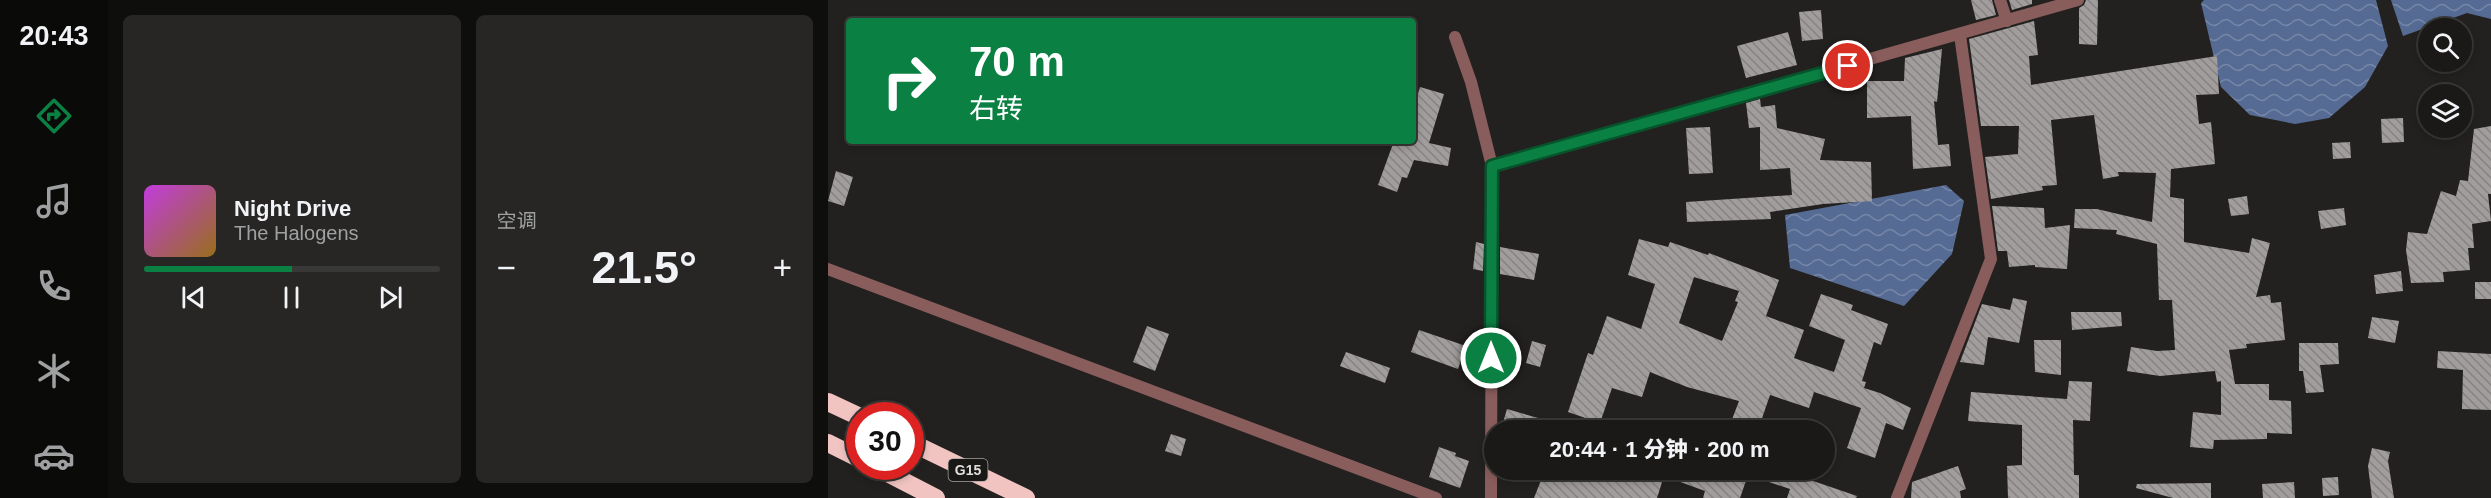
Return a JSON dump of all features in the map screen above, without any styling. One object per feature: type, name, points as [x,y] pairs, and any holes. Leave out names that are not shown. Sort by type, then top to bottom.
[{"type":"highway","points":[[828,402],[846,410]]},
{"type":"highway","points":[[828,443],[846,452]]},
{"type":"highway","name":"G15","points":[[924,449],[1026,498]]},
{"type":"highway","name":"G15","points":[[901,480],[936,498]]},
{"type":"street","points":[[2000,0],[2007,21]]},
{"type":"street","points":[[1492,166],[2078,0]]},
{"type":"street","points":[[1897,498],[1991,259],[1960,35]]},
{"type":"street","points":[[1455,37],[1471,82],[1492,166],[1491,498]]},
{"type":"street","points":[[828,269],[1436,498]]},
{"type":"water","points":[[2204,0],[2376,0],[2388,46],[2365,87],[2329,118],[2295,124],[2250,115],[2221,87],[2201,3]]},
{"type":"water","points":[[2391,0],[2491,0],[2491,19],[2467,13],[2453,18],[2418,18],[2418,31],[2403,36]]},
{"type":"water","points":[[1946,185],[1964,201],[1952,254],[1904,306],[1790,268],[1785,215]]},
{"type":"building","points":[[1971,0],[1992,0],[1996,15],[1976,20]]},
{"type":"building","points":[[2009,0],[2032,0],[2032,4],[2012,10]]},
{"type":"building","points":[[2086,0],[2098,0],[2097,45],[2079,44],[2079,8]]},
{"type":"building","points":[[1821,10],[1823,39],[1802,41],[1799,12]]},
{"type":"building","points":[[2034,21],[2038,55],[2029,56],[2031,85],[2217,56],[2219,94],[2196,95],[2199,124],[2211,122],[2215,164],[2171,169],[2170,197],[2184,199],[2184,242],[2249,253],[2252,238],[2270,243],[2256,297],[2270,295],[2271,303],[2281,302],[2285,340],[2246,344],[2247,348],[2229,350],[2235,384],[2269,384],[2269,400],[2291,401],[2292,434],[2267,433],[2267,439],[2214,440],[2213,449],[2190,447],[2193,412],[2221,415],[2221,381],[2217,382],[2215,371],[2160,376],[2127,371],[2131,347],[2157,351],[2175,350],[2172,300],[2159,300],[2157,244],[2116,234],[2117,230],[2074,228],[2075,209],[2097,209],[2152,222],[2156,173],[2118,172],[2119,176],[2103,179],[2094,115],[2051,120],[2057,185],[2042,186],[2043,190],[1991,199],[1985,157],[2018,154],[2019,126],[1981,126],[1969,39]]},
{"type":"building","points":[[1788,32],[1797,65],[1746,78],[1737,46]]},
{"type":"building","points":[[1942,49],[1937,102],[1934,101],[1938,145],[1949,144],[1951,166],[1913,169],[1911,116],[1867,118],[1867,81],[1904,81],[1905,58]]},
{"type":"building","points":[[1857,71],[1858,86],[1843,87],[1841,76]]},
{"type":"building","points":[[1420,87],[1444,94],[1429,143],[1451,148],[1448,166],[1414,160],[1407,178],[1402,177],[1397,192],[1378,185],[1393,144],[1416,144],[1416,101]]},
{"type":"building","points":[[1760,99],[1761,107],[1775,105],[1777,128],[1825,139],[1820,160],[1871,162],[1872,201],[1823,204],[1770,212],[1771,219],[1687,222],[1686,202],[1792,195],[1790,168],[1760,170],[1760,127],[1749,128],[1746,103]]},
{"type":"building","points":[[2403,118],[2404,142],[2382,143],[2381,119]]},
{"type":"building","points":[[2491,126],[2491,194],[2488,194],[2491,221],[2472,224],[2474,248],[2468,248],[2470,270],[2443,272],[2444,282],[2411,283],[2406,250],[2408,232],[2427,234],[2441,191],[2456,196],[2460,180],[2468,181],[2474,129]]},
{"type":"building","points":[[1710,127],[1713,173],[1689,174],[1686,128]]},
{"type":"building","points":[[2350,142],[2351,158],[2333,159],[2332,143]]},
{"type":"building","points":[[836,171],[853,177],[844,206],[828,201]]},
{"type":"building","points":[[2247,196],[2249,214],[2231,216],[2228,199]]},
{"type":"building","points":[[1992,206],[2044,208],[2045,228],[2070,225],[2067,269],[2035,267],[2035,265],[2009,267],[2007,251],[1998,251]]},
{"type":"building","points":[[2344,208],[2346,225],[2321,229],[2318,211]]},
{"type":"building","points":[[1639,239],[1668,247],[1670,242],[1708,255],[1709,253],[1779,280],[1766,316],[1804,330],[1794,358],[1834,372],[1845,340],[1809,326],[1821,294],[1853,305],[1851,310],[1888,324],[1881,345],[1874,342],[1862,381],[1866,382],[1864,388],[1911,408],[1903,430],[1886,423],[1875,458],[1847,448],[1861,408],[1814,392],[1809,408],[1770,395],[1761,420],[1732,420],[1739,401],[1687,387],[1650,372],[1642,397],[1612,388],[1601,420],[1591,420],[1568,412],[1588,353],[1593,355],[1607,316],[1641,329],[1655,284],[1628,275]],"holes":[[[1694,277],[1739,291],[1735,301],[1738,302],[1722,341],[1679,323]]]},
{"type":"building","points":[[1476,242],[1484,244],[1483,271],[1473,269]]},
{"type":"building","points":[[1500,247],[1539,254],[1534,280],[1500,274]]},
{"type":"building","points":[[2401,271],[2403,291],[2376,294],[2374,275]]},
{"type":"building","points":[[2475,282],[2491,282],[2491,299],[2475,299]]},
{"type":"building","points":[[2013,298],[2027,301],[2019,343],[1988,337],[1984,365],[1960,362],[1982,304],[2010,310]]},
{"type":"building","points":[[2071,312],[2121,312],[2122,326],[2072,330]]},
{"type":"building","points":[[2372,317],[2399,321],[2395,343],[2368,338]]},
{"type":"building","points":[[1147,326],[1169,334],[1155,371],[1133,362]]},
{"type":"building","points":[[1419,330],[1466,346],[1458,369],[1411,352]]},
{"type":"building","points":[[2034,340],[2061,340],[2061,375],[2035,372]]},
{"type":"building","points":[[1532,341],[1546,345],[1540,367],[1526,363]]},
{"type":"building","points":[[2299,343],[2338,343],[2339,364],[2320,365],[2324,392],[2306,393],[2303,371],[2299,371]]},
{"type":"building","points":[[2438,351],[2491,354],[2491,410],[2462,409],[2463,370],[2437,368]]},
{"type":"building","points":[[1346,352],[1390,368],[1385,383],[1340,366]]},
{"type":"building","points":[[2069,381],[2092,382],[2090,421],[2073,420],[2074,475],[2079,475],[2079,498],[2008,498],[2007,466],[2022,465],[2022,425],[1968,421],[1971,392],[2067,399]]},
{"type":"building","points":[[1507,409],[1545,420],[1504,420]]},
{"type":"building","points":[[1171,434],[1186,439],[1181,456],[1165,451]]},
{"type":"building","points":[[1439,447],[1469,461],[1460,488],[1429,477]]},
{"type":"building","points":[[2372,448],[2390,452],[2388,461],[2394,498],[2372,498],[2368,466]]},
{"type":"building","points":[[1958,466],[1966,489],[1960,491],[1961,498],[1911,498],[1912,482]]},
{"type":"building","points":[[2338,477],[2339,495],[2323,496],[2322,478]]},
{"type":"building","points":[[1541,480],[1663,480],[1657,498],[1534,498]]},
{"type":"building","points":[[1675,480],[1746,480],[1740,498],[1703,498],[1705,491]]},
{"type":"building","points":[[1763,480],[1810,480],[1857,496],[1856,498],[1787,498],[1790,489]]},
{"type":"building","points":[[2294,482],[2295,498],[2263,498],[2262,484]]},
{"type":"building","points":[[2211,483],[2211,498],[2173,498],[2136,488],[2137,484]]},
{"type":"route","points":[[1491,358],[1492,166],[1848,66]]}]
